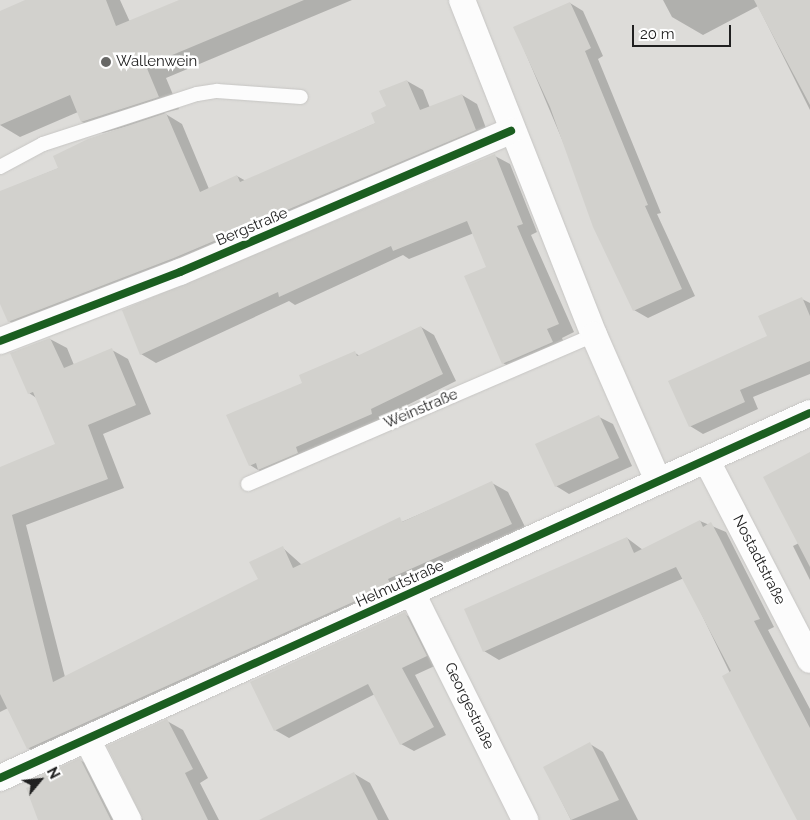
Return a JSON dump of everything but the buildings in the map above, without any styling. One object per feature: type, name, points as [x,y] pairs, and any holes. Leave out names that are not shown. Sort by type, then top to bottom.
[{"type":"street","points":[[462,0],[511,131],[594,335],[658,482]]},
{"type":"street","name":"Bergstraße","points":[[0,341],[180,272],[511,131]]},
{"type":"street","name":"Helmutstraße","points":[[0,778],[88,741],[412,593],[708,461],[810,413]]},
{"type":"street","name":"Nostadtstraße","points":[[708,461],[810,660]]},
{"type":"street","name":"Georgestraße","points":[[412,593],[525,820]]},
{"type":"street","points":[[88,741],[128,820]]},
{"type":"lane","points":[[0,167],[43,144],[197,94],[218,91],[301,97]]},
{"type":"lane","name":"Weinstraße","points":[[248,484],[594,335]]},
{"type":"shaded area","points":[[0,0],[810,0],[810,820],[0,820]]},
{"type":"cycle path","points":[[0,341],[180,272],[511,131]]},
{"type":"cycle path","points":[[0,778],[810,413]]},
{"type":"place","name":"Wallenwein","points":[[106,62]]}]
